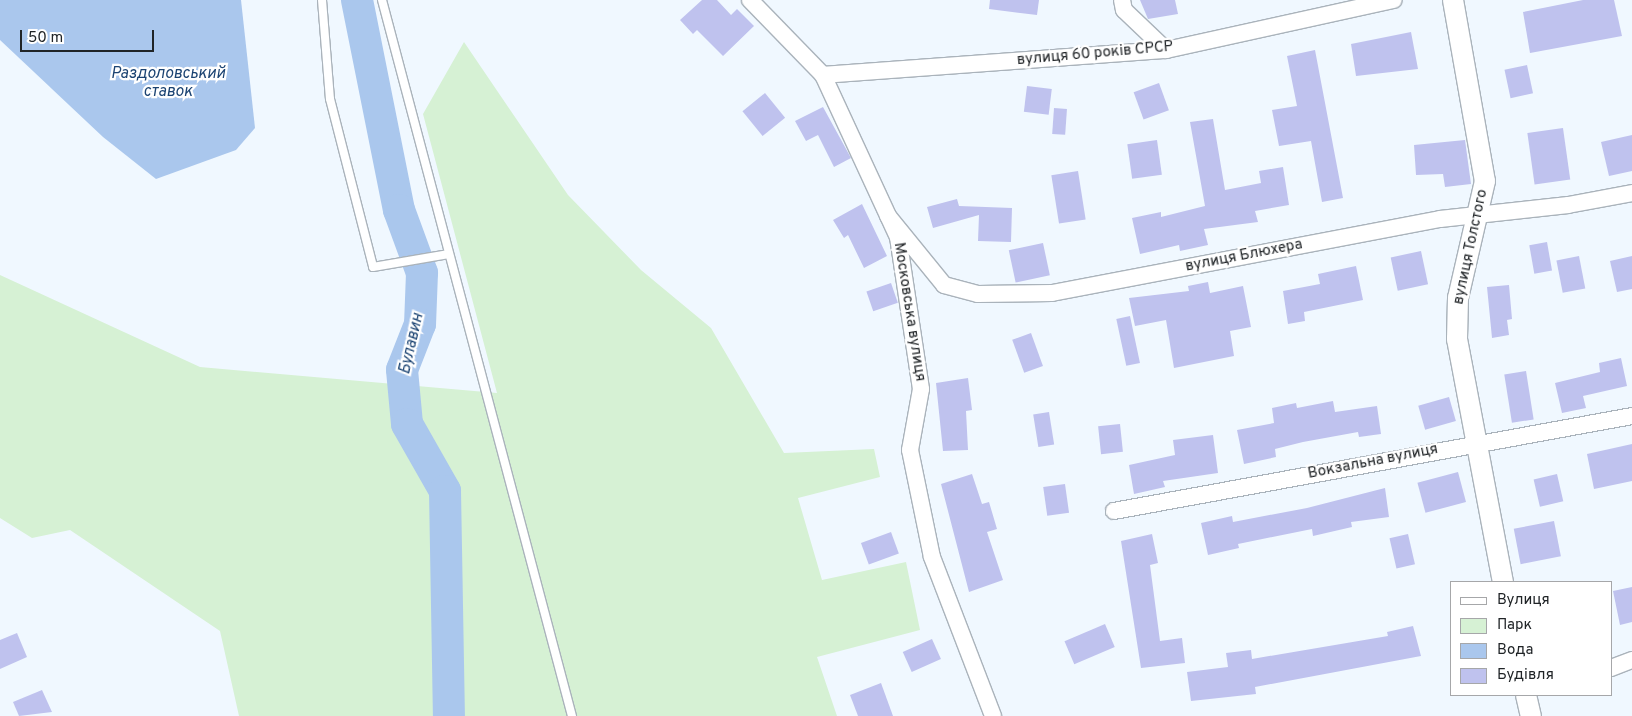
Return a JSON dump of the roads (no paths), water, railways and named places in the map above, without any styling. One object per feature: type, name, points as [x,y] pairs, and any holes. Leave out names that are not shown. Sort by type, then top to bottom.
[{"type":"street","name":"Московська вулиця","points":[[750,0],[823,75],[898,237],[921,388],[910,450],[932,557],[993,716]]},
{"type":"street","points":[[1122,0],[1124,10],[1166,50]]},
{"type":"street","name":"вулиця 60 років СРСР","points":[[823,75],[1166,50],[1394,0]]},
{"type":"street","name":"вулиця Толстого","points":[[1453,0],[1485,181],[1480,212],[1458,298],[1457,339],[1475,443],[1503,581]]},
{"type":"street","name":"вулиця Блюхера","points":[[888,216],[944,284],[978,294],[1052,293],[1480,212],[1568,205],[1632,193]]},
{"type":"street","name":"Вокзальна вулиця","points":[[1114,511],[1475,443],[1632,416]]},
{"type":"street","points":[[1612,668],[1632,660]]},
{"type":"street","points":[[1526,696],[1531,716]]},
{"type":"lane","points":[[322,0],[330,99],[373,267],[449,254]]},
{"type":"lane","points":[[382,0],[572,716]]},
{"type":"water","name":"Раздоловський ставок","points":[[0,0],[241,0],[255,128],[236,150],[156,179],[103,137],[0,40]]},
{"type":"waterway","name":"Булавин","points":[[357,0],[399,210],[422,273],[420,324],[402,370],[407,424],[445,491],[449,716]]}]
